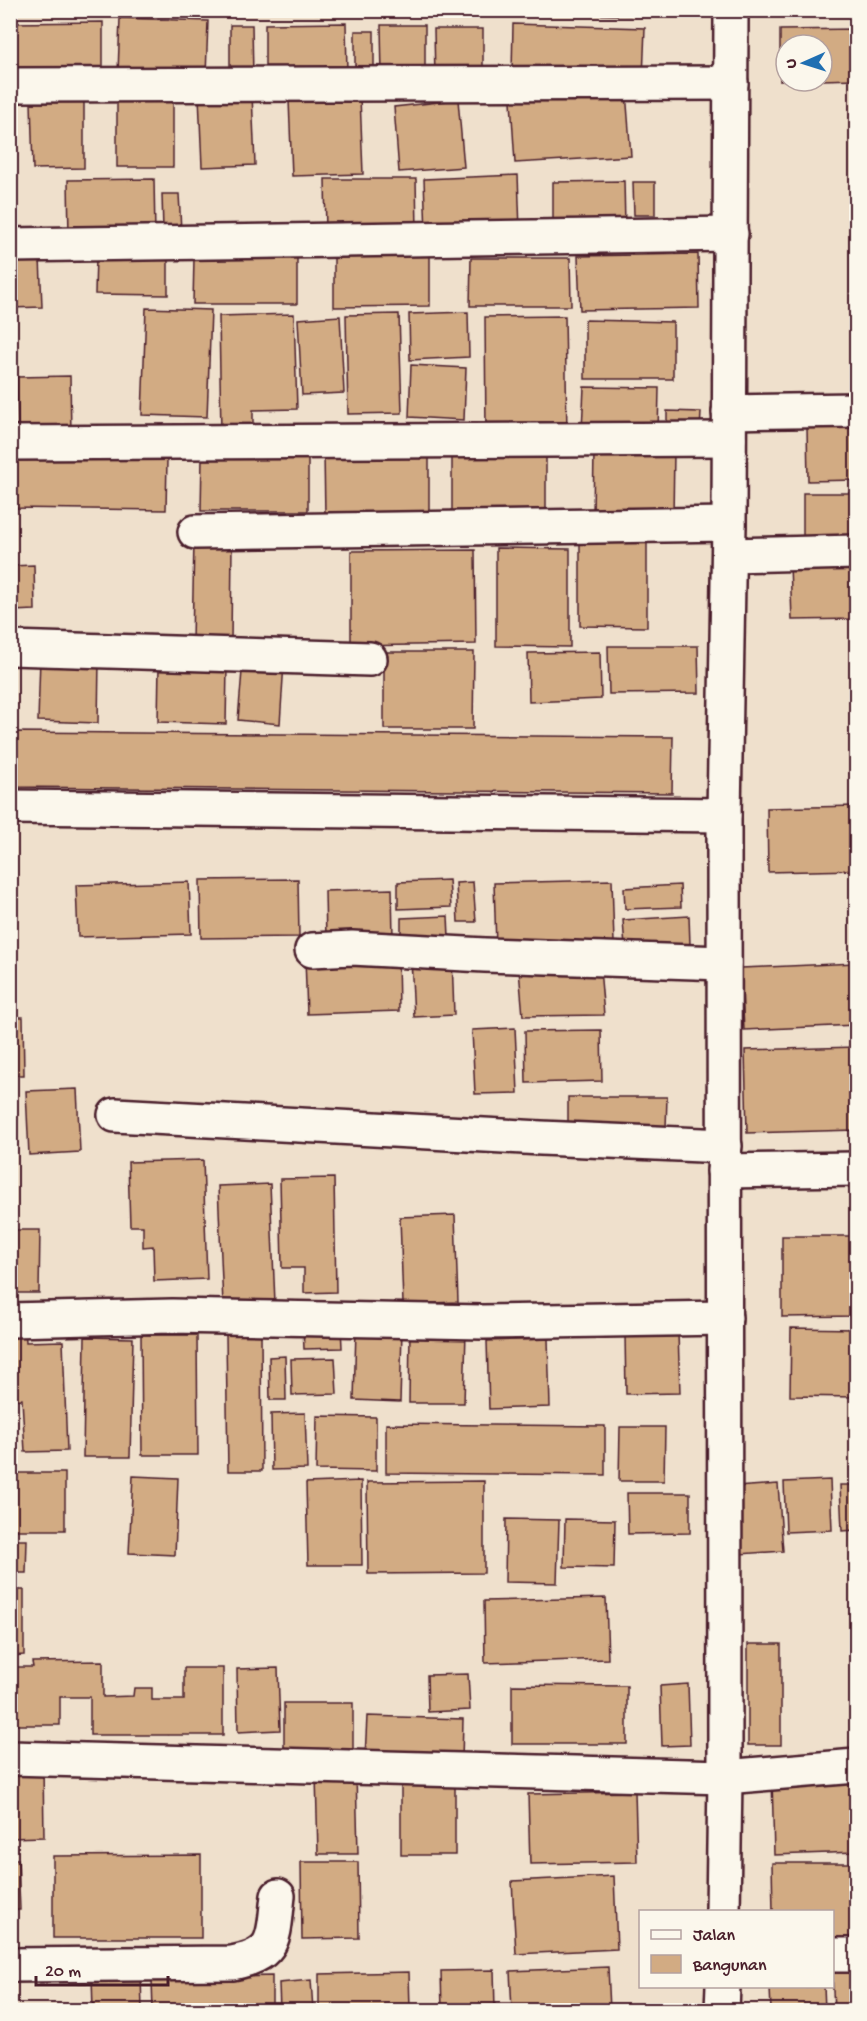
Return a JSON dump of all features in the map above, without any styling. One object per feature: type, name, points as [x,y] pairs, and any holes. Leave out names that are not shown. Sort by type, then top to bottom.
[{"type":"street","points":[[723,1910],[725,1777],[724,815],[729,539],[731,10]]},
{"type":"street","points":[[10,85],[731,83]]},
{"type":"street","points":[[10,246],[731,234]]},
{"type":"street","points":[[10,443],[729,425],[856,410]]},
{"type":"street","points":[[195,532],[729,539],[856,552]]},
{"type":"street","points":[[10,648],[370,659]]},
{"type":"street","points":[[10,807],[724,815]]},
{"type":"street","points":[[312,950],[352,948],[724,963]]},
{"type":"street","points":[[115,1114],[553,1139],[725,1159],[856,1169]]},
{"type":"street","points":[[10,1320],[171,1316],[483,1322],[725,1318]]},
{"type":"street","points":[[10,1758],[725,1777],[856,1766]]},
{"type":"street","points":[[10,1965],[232,1963],[253,1959],[266,1949],[273,1936],[278,1896]]},
{"type":"street","points":[[834,1955],[856,1955]]},
{"type":"street","points":[[722,2010],[723,1988]]},
{"type":"building","points":[[247,10],[295,10],[295,12],[247,12]]},
{"type":"building","points":[[298,10],[358,10],[358,14],[298,13]]},
{"type":"building","points":[[363,10],[416,10],[416,12],[363,13]]},
{"type":"building","points":[[459,10],[491,10],[491,15],[459,15]]},
{"type":"building","points":[[514,10],[630,10],[630,15],[514,13]]},
{"type":"building","points":[[825,10],[856,10],[856,14],[825,15]]},
{"type":"building","points":[[120,18],[208,21],[206,76],[118,73]]},
{"type":"building","points":[[103,22],[103,73],[13,75],[12,23]]},
{"type":"building","points":[[346,23],[347,73],[265,75],[265,24]]},
{"type":"building","points":[[513,24],[645,28],[643,78],[512,73]]},
{"type":"building","points":[[230,25],[252,25],[253,77],[230,78]]},
{"type":"building","points":[[381,25],[425,25],[425,75],[382,75]]},
{"type":"building","points":[[434,29],[483,29],[483,77],[435,78]]},
{"type":"building","points":[[856,29],[856,79],[834,80],[834,33],[780,33],[780,30]]},
{"type":"building","points":[[355,31],[374,31],[374,76],[355,76]]},
{"type":"building","points":[[117,90],[173,90],[173,167],[117,167]]},
{"type":"building","points":[[626,92],[631,156],[515,163],[511,101]]},
{"type":"building","points":[[252,94],[255,165],[202,167],[199,96]]},
{"type":"building","points":[[360,97],[363,174],[292,176],[289,100]]},
{"type":"building","points":[[458,100],[464,167],[399,172],[394,107]]},
{"type":"building","points":[[84,101],[84,168],[33,169],[31,102]]},
{"type":"building","points":[[518,175],[520,230],[426,234],[424,179]]},
{"type":"building","points":[[10,176],[14,176],[13,234],[10,234]]},
{"type":"building","points":[[154,179],[155,235],[69,236],[68,180]]},
{"type":"building","points":[[325,179],[416,179],[417,231],[326,232]]},
{"type":"building","points":[[624,181],[625,226],[553,227],[553,182]]},
{"type":"building","points":[[633,182],[655,182],[655,215],[634,215]]},
{"type":"building","points":[[162,194],[179,194],[181,230],[163,230]]},
{"type":"building","points":[[851,235],[856,235],[856,301],[851,301]]},
{"type":"building","points":[[430,254],[430,306],[334,307],[334,255]]},
{"type":"building","points":[[698,254],[699,308],[580,310],[578,256]]},
{"type":"building","points":[[96,255],[168,255],[168,295],[95,294]]},
{"type":"building","points":[[40,258],[42,307],[10,308],[10,259]]},
{"type":"building","points":[[194,258],[297,258],[297,304],[193,304]]},
{"type":"building","points":[[471,258],[570,258],[571,306],[470,306]]},
{"type":"building","points":[[146,308],[211,310],[207,417],[142,415]]},
{"type":"building","points":[[468,312],[469,357],[410,360],[409,314]]},
{"type":"building","points":[[294,314],[297,409],[253,410],[253,433],[221,434],[219,316]]},
{"type":"building","points":[[399,314],[402,413],[348,414],[346,315]]},
{"type":"building","points":[[340,316],[344,393],[302,395],[298,319]]},
{"type":"building","points":[[565,316],[567,433],[486,434],[485,317]]},
{"type":"building","points":[[585,320],[673,322],[673,379],[585,379]]},
{"type":"building","points":[[856,349],[856,395],[854,396],[852,350]]},
{"type":"building","points":[[411,365],[466,368],[464,420],[409,417]]},
{"type":"building","points":[[70,376],[71,436],[18,436],[17,377]]},
{"type":"building","points":[[584,387],[659,388],[658,433],[582,431]]},
{"type":"building","points":[[667,411],[701,412],[700,431],[667,430]]},
{"type":"building","points":[[856,426],[856,480],[808,481],[807,427]]},
{"type":"building","points":[[594,451],[674,452],[673,517],[593,515]]},
{"type":"building","points":[[429,452],[429,514],[325,515],[324,453]]},
{"type":"building","points":[[452,452],[546,452],[546,513],[452,512]]},
{"type":"building","points":[[10,457],[167,459],[166,510],[10,508]]},
{"type":"building","points":[[202,458],[308,458],[308,511],[201,511]]},
{"type":"building","points":[[803,493],[856,493],[856,538],[803,539]]},
{"type":"building","points":[[194,541],[232,542],[231,643],[192,642]]},
{"type":"building","points":[[580,542],[647,542],[647,627],[580,626]]},
{"type":"building","points":[[496,548],[570,549],[570,647],[496,646]]},
{"type":"building","points":[[475,550],[476,644],[351,646],[351,551]]},
{"type":"building","points":[[856,563],[856,619],[792,620],[790,564]]},
{"type":"building","points":[[34,565],[35,610],[12,611],[11,566]]},
{"type":"building","points":[[608,646],[698,646],[699,693],[609,694]]},
{"type":"building","points":[[384,652],[474,652],[473,729],[384,729]]},
{"type":"building","points":[[600,652],[601,699],[529,702],[528,653]]},
{"type":"building","points":[[10,653],[12,653],[12,721],[10,721]]},
{"type":"building","points":[[40,658],[99,660],[98,723],[38,721]]},
{"type":"building","points":[[243,659],[284,663],[280,724],[238,720]]},
{"type":"building","points":[[159,665],[227,666],[226,724],[158,722]]},
{"type":"building","points":[[10,732],[673,737],[672,793],[10,787]]},
{"type":"building","points":[[856,806],[856,870],[768,872],[767,808]]},
{"type":"building","points":[[298,879],[299,937],[201,938],[200,880]]},
{"type":"building","points":[[449,880],[451,907],[398,909],[398,882]]},
{"type":"building","points":[[612,880],[614,943],[496,946],[494,883]]},
{"type":"building","points":[[189,882],[191,934],[78,937],[76,885]]},
{"type":"building","points":[[473,882],[476,922],[458,922],[456,883]]},
{"type":"building","points":[[680,885],[681,907],[625,909],[624,888]]},
{"type":"building","points":[[392,889],[393,938],[326,940],[325,891]]},
{"type":"building","points":[[448,916],[449,938],[401,939],[401,918]]},
{"type":"building","points":[[689,916],[690,945],[625,948],[623,920]]},
{"type":"building","points":[[398,955],[399,1011],[307,1014],[305,958]]},
{"type":"building","points":[[452,956],[454,1015],[414,1017],[411,958]]},
{"type":"building","points":[[856,963],[856,1025],[744,1030],[741,968]]},
{"type":"building","points":[[600,969],[604,1015],[523,1016],[519,970]]},
{"type":"building","points":[[10,1017],[23,1017],[24,1075],[10,1075]]},
{"type":"building","points":[[515,1028],[518,1093],[475,1094],[472,1030]]},
{"type":"building","points":[[601,1030],[602,1081],[526,1083],[525,1031]]},
{"type":"building","points":[[856,1047],[856,1130],[747,1133],[745,1050]]},
{"type":"building","points":[[77,1089],[80,1152],[29,1155],[26,1091]]},
{"type":"building","points":[[568,1097],[667,1097],[666,1128],[568,1128]]},
{"type":"building","points":[[203,1160],[207,1279],[154,1281],[153,1246],[143,1247],[143,1226],[130,1226],[128,1162]]},
{"type":"building","points":[[334,1178],[336,1292],[304,1293],[304,1268],[282,1268],[280,1179]]},
{"type":"building","points":[[270,1184],[275,1303],[223,1305],[218,1186]]},
{"type":"building","points":[[455,1215],[458,1302],[403,1304],[400,1217]]},
{"type":"building","points":[[10,1230],[40,1230],[39,1293],[10,1293]]},
{"type":"building","points":[[782,1236],[856,1236],[856,1316],[782,1317]]},
{"type":"building","points":[[341,1327],[342,1348],[304,1349],[303,1328]]},
{"type":"building","points":[[10,1328],[25,1328],[26,1342],[63,1341],[67,1451],[25,1452],[22,1399],[10,1400]]},
{"type":"building","points":[[791,1328],[856,1329],[856,1397],[790,1396]]},
{"type":"building","points":[[356,1330],[402,1331],[400,1402],[354,1400]]},
{"type":"building","points":[[410,1331],[466,1332],[464,1403],[409,1403]]},
{"type":"building","points":[[678,1333],[680,1393],[626,1394],[625,1334]]},
{"type":"building","points":[[261,1334],[262,1471],[228,1471],[226,1335]]},
{"type":"building","points":[[141,1335],[197,1335],[198,1455],[142,1455]]},
{"type":"building","points":[[85,1337],[133,1338],[130,1457],[83,1457]]},
{"type":"building","points":[[548,1339],[550,1407],[489,1409],[487,1341]]},
{"type":"building","points":[[285,1356],[286,1400],[270,1400],[269,1357]]},
{"type":"building","points":[[335,1358],[337,1394],[292,1395],[291,1359]]},
{"type":"building","points":[[10,1413],[13,1413],[14,1452],[10,1452]]},
{"type":"building","points":[[305,1413],[307,1469],[272,1470],[271,1414]]},
{"type":"building","points":[[317,1416],[376,1417],[376,1471],[316,1470]]},
{"type":"building","points":[[386,1424],[605,1426],[605,1475],[386,1473]]},
{"type":"building","points":[[620,1427],[665,1427],[664,1481],[619,1481]]},
{"type":"building","points":[[10,1473],[65,1473],[65,1530],[10,1530]]},
{"type":"building","points":[[133,1476],[178,1478],[175,1555],[129,1553]]},
{"type":"building","points":[[830,1480],[832,1530],[786,1532],[784,1482]]},
{"type":"building","points":[[361,1481],[362,1565],[308,1565],[306,1483]]},
{"type":"building","points":[[484,1481],[484,1573],[368,1574],[367,1482]]},
{"type":"building","points":[[778,1484],[783,1551],[740,1554],[736,1487]]},
{"type":"building","points":[[840,1485],[856,1485],[856,1530],[842,1531]]},
{"type":"building","points":[[627,1493],[690,1493],[690,1533],[628,1534]]},
{"type":"building","points":[[506,1519],[559,1520],[557,1583],[505,1582]]},
{"type":"building","points":[[565,1519],[615,1520],[614,1568],[564,1567]]},
{"type":"building","points":[[10,1540],[27,1540],[26,1573],[10,1573]]},
{"type":"building","points":[[10,1590],[24,1590],[24,1655],[10,1656]]},
{"type":"building","points":[[606,1598],[608,1659],[485,1663],[484,1601]]},
{"type":"building","points":[[748,1644],[781,1644],[781,1745],[748,1745]]},
{"type":"building","points":[[103,1661],[103,1697],[133,1696],[134,1688],[152,1688],[152,1700],[184,1700],[184,1668],[223,1668],[223,1735],[90,1735],[90,1697],[60,1697],[60,1725],[10,1725],[10,1667],[33,1667],[32,1662]]},
{"type":"building","points":[[278,1668],[280,1730],[238,1732],[237,1669]]},
{"type":"building","points":[[468,1674],[470,1710],[428,1712],[427,1675]]},
{"type":"building","points":[[688,1684],[690,1745],[662,1746],[660,1686]]},
{"type":"building","points":[[512,1685],[627,1686],[627,1744],[512,1744]]},
{"type":"building","points":[[284,1703],[353,1703],[353,1755],[284,1755]]},
{"type":"building","points":[[367,1716],[463,1719],[462,1761],[365,1758]]},
{"type":"building","points":[[10,1768],[43,1768],[44,1837],[10,1838]]},
{"type":"building","points":[[356,1774],[358,1854],[318,1854],[316,1775]]},
{"type":"building","points":[[856,1776],[856,1852],[774,1855],[772,1778]]},
{"type":"building","points":[[401,1778],[455,1778],[455,1855],[401,1855]]},
{"type":"building","points":[[635,1792],[637,1862],[530,1864],[528,1794]]},
{"type":"building","points":[[201,1855],[201,1938],[53,1938],[53,1856]]},
{"type":"building","points":[[10,1859],[18,1859],[20,1910],[10,1910]]},
{"type":"building","points":[[301,1862],[358,1862],[359,1938],[302,1939]]},
{"type":"building","points":[[772,1863],[856,1863],[856,1947],[834,1947],[834,1910],[773,1910]]},
{"type":"building","points":[[614,1876],[617,1949],[516,1954],[512,1881]]},
{"type":"building","points":[[608,1967],[610,2010],[512,2010],[510,1971]]},
{"type":"building","points":[[856,1969],[856,2010],[834,2010],[834,1971]]},
{"type":"building","points":[[494,1970],[495,2010],[442,2010],[441,1971]]},
{"type":"building","points":[[409,1972],[410,2010],[319,2010],[319,1974]]},
{"type":"building","points":[[141,1975],[142,2010],[93,2010],[92,1976]]},
{"type":"building","points":[[272,1976],[272,2010],[153,2010],[152,1979]]},
{"type":"building","points":[[311,1980],[313,2010],[280,2010],[279,1983]]},
{"type":"building","points":[[770,1988],[824,1988],[825,2010],[771,2010]]}]
